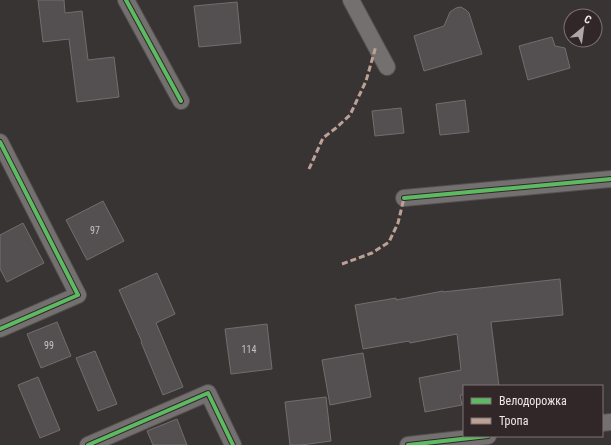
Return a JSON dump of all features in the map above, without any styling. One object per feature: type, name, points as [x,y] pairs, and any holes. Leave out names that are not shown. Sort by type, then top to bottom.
[{"type":"street","points":[[126,0],[181,101]]},
{"type":"street","points":[[351,0],[387,67]]},
{"type":"street","points":[[0,142],[78,295],[0,329]]},
{"type":"street","points":[[404,198],[611,179]]},
{"type":"street","points":[[88,445],[208,393],[233,445]]},
{"type":"street","points":[[408,445],[479,437]]},
{"type":"building","points":[[38,0],[64,0],[65,13],[82,11],[88,60],[114,57],[119,97],[77,102],[69,39],[43,42]]},
{"type":"building","points":[[237,2],[241,43],[199,47],[194,6]]},
{"type":"building","points":[[461,7],[469,13],[482,54],[424,71],[414,36],[444,26],[450,12]]},
{"type":"building","points":[[552,37],[555,46],[565,48],[570,68],[528,80],[519,46]]},
{"type":"building","points":[[465,100],[469,132],[440,135],[436,104]]},
{"type":"building","points":[[401,108],[404,133],[375,136],[372,111]]},
{"type":"building","points":[[103,201],[124,241],[87,260],[66,220]]},
{"type":"building","points":[[23,223],[44,263],[7,282],[0,269],[0,235]]},
{"type":"building","points":[[157,273],[175,314],[156,323],[183,387],[163,395],[119,290]]},
{"type":"building","points":[[560,279],[563,315],[491,322],[499,385],[463,385],[463,395],[460,395],[462,405],[425,412],[419,378],[461,370],[457,334],[410,343],[409,341],[363,349],[355,305],[443,292]]},
{"type":"building","points":[[57,322],[71,356],[41,368],[27,334]]},
{"type":"building","points":[[267,324],[272,369],[231,374],[225,329]]},
{"type":"building","points":[[95,351],[117,404],[98,411],[76,358]]},
{"type":"building","points":[[363,353],[371,397],[330,405],[322,360]]},
{"type":"building","points":[[38,377],[60,430],[40,438],[18,385]]},
{"type":"building","points":[[326,397],[331,441],[290,445],[285,402]]},
{"type":"building","points":[[177,419],[187,445],[153,445],[147,431]]},
{"type":"marked path","points":[[309,169],[323,138],[350,115],[366,81],[376,46]]},
{"type":"marked path","points":[[342,264],[372,253],[389,242],[398,223],[404,198]]},
{"type":"cycle path","points":[[126,0],[181,101]]},
{"type":"cycle path","points":[[0,142],[78,295],[0,329]]},
{"type":"cycle path","points":[[404,198],[611,179]]},
{"type":"cycle path","points":[[88,445],[208,393],[233,445]]},
{"type":"cycle path","points":[[408,445],[479,437]]}]
